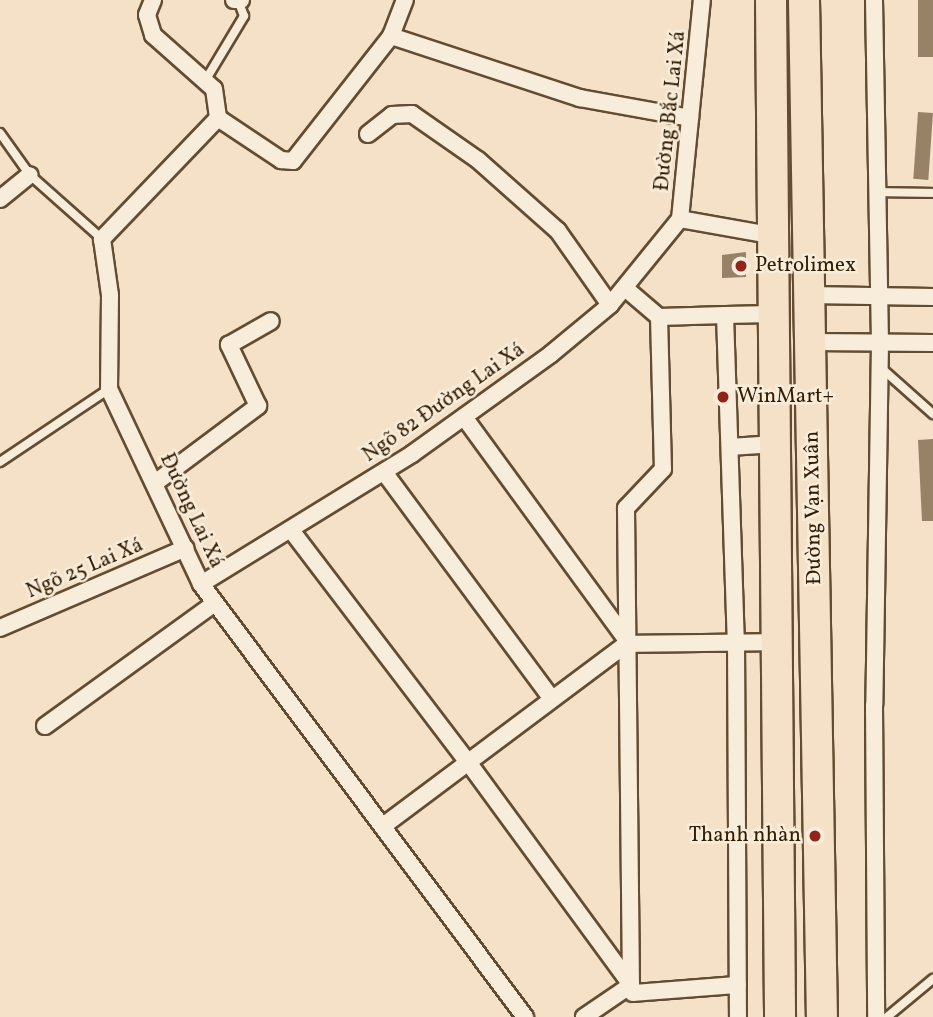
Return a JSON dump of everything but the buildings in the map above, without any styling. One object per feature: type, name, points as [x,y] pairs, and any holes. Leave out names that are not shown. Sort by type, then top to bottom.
[{"type":"highway","name":"Đường Vạn Xuân","points":[[771,0],[770,234],[779,642],[777,879],[780,1017]]},
{"type":"highway","name":"Đường Vạn Xuân","points":[[804,0],[822,1017]]},
{"type":"highway","points":[[777,879],[819,878]]},
{"type":"street","points":[[153,0],[147,15],[153,35],[214,89],[218,118],[281,160],[293,161],[390,36],[405,0]]},
{"type":"street","name":"Đường Bắc Lai Xá","points":[[702,0],[680,219],[770,234]]},
{"type":"street","points":[[874,0],[877,298],[880,343],[874,705],[876,1017]]},
{"type":"street","points":[[390,36],[580,98],[690,118]]},
{"type":"street","points":[[368,134],[392,116],[412,114],[478,160],[558,231],[610,305]]},
{"type":"street","points":[[102,239],[218,118]]},
{"type":"street","points":[[0,199],[30,175]]},
{"type":"street","name":"Ngõ 82 Đường Lai Xá","points":[[201,584],[384,472],[464,417],[610,305],[680,219]]},
{"type":"street","name":"Đường Lai Xá","points":[[102,239],[110,295],[109,389],[201,584],[525,1017]]},
{"type":"street","points":[[625,288],[659,317],[772,314]]},
{"type":"street","points":[[808,295],[933,298]]},
{"type":"street","points":[[725,315],[736,642],[738,1017]]},
{"type":"street","points":[[659,317],[663,469],[626,508],[631,985],[633,993],[738,985]]},
{"type":"street","points":[[155,483],[258,406],[229,345],[271,321]]},
{"type":"street","points":[[811,342],[933,343]]},
{"type":"street","points":[[464,417],[627,643]]},
{"type":"street","points":[[730,447],[775,444]]},
{"type":"street","points":[[384,472],[552,699]]},
{"type":"street","points":[[291,530],[468,762],[631,985]]},
{"type":"street","name":"Ngõ 25 Lai Xá","points":[[0,628],[186,548]]},
{"type":"street","points":[[45,726],[215,603]]},
{"type":"street","points":[[383,826],[627,643],[779,642]]},
{"type":"street","points":[[584,1017],[631,985]]},
{"type":"lane","points":[[205,81],[244,16],[238,1]]},
{"type":"lane","points":[[0,133],[30,175],[102,239]]},
{"type":"lane","points":[[876,192],[933,193]]},
{"type":"lane","points":[[880,368],[933,414]]},
{"type":"lane","points":[[0,462],[109,389]]},
{"type":"lane","points":[[887,1017],[933,979]]},
{"type":"place","name":"Petrolimex","points":[[741,266]]},
{"type":"place","name":"WinMart+","points":[[723,397]]},
{"type":"place","name":"Thanh nhàn","points":[[815,836]]}]
